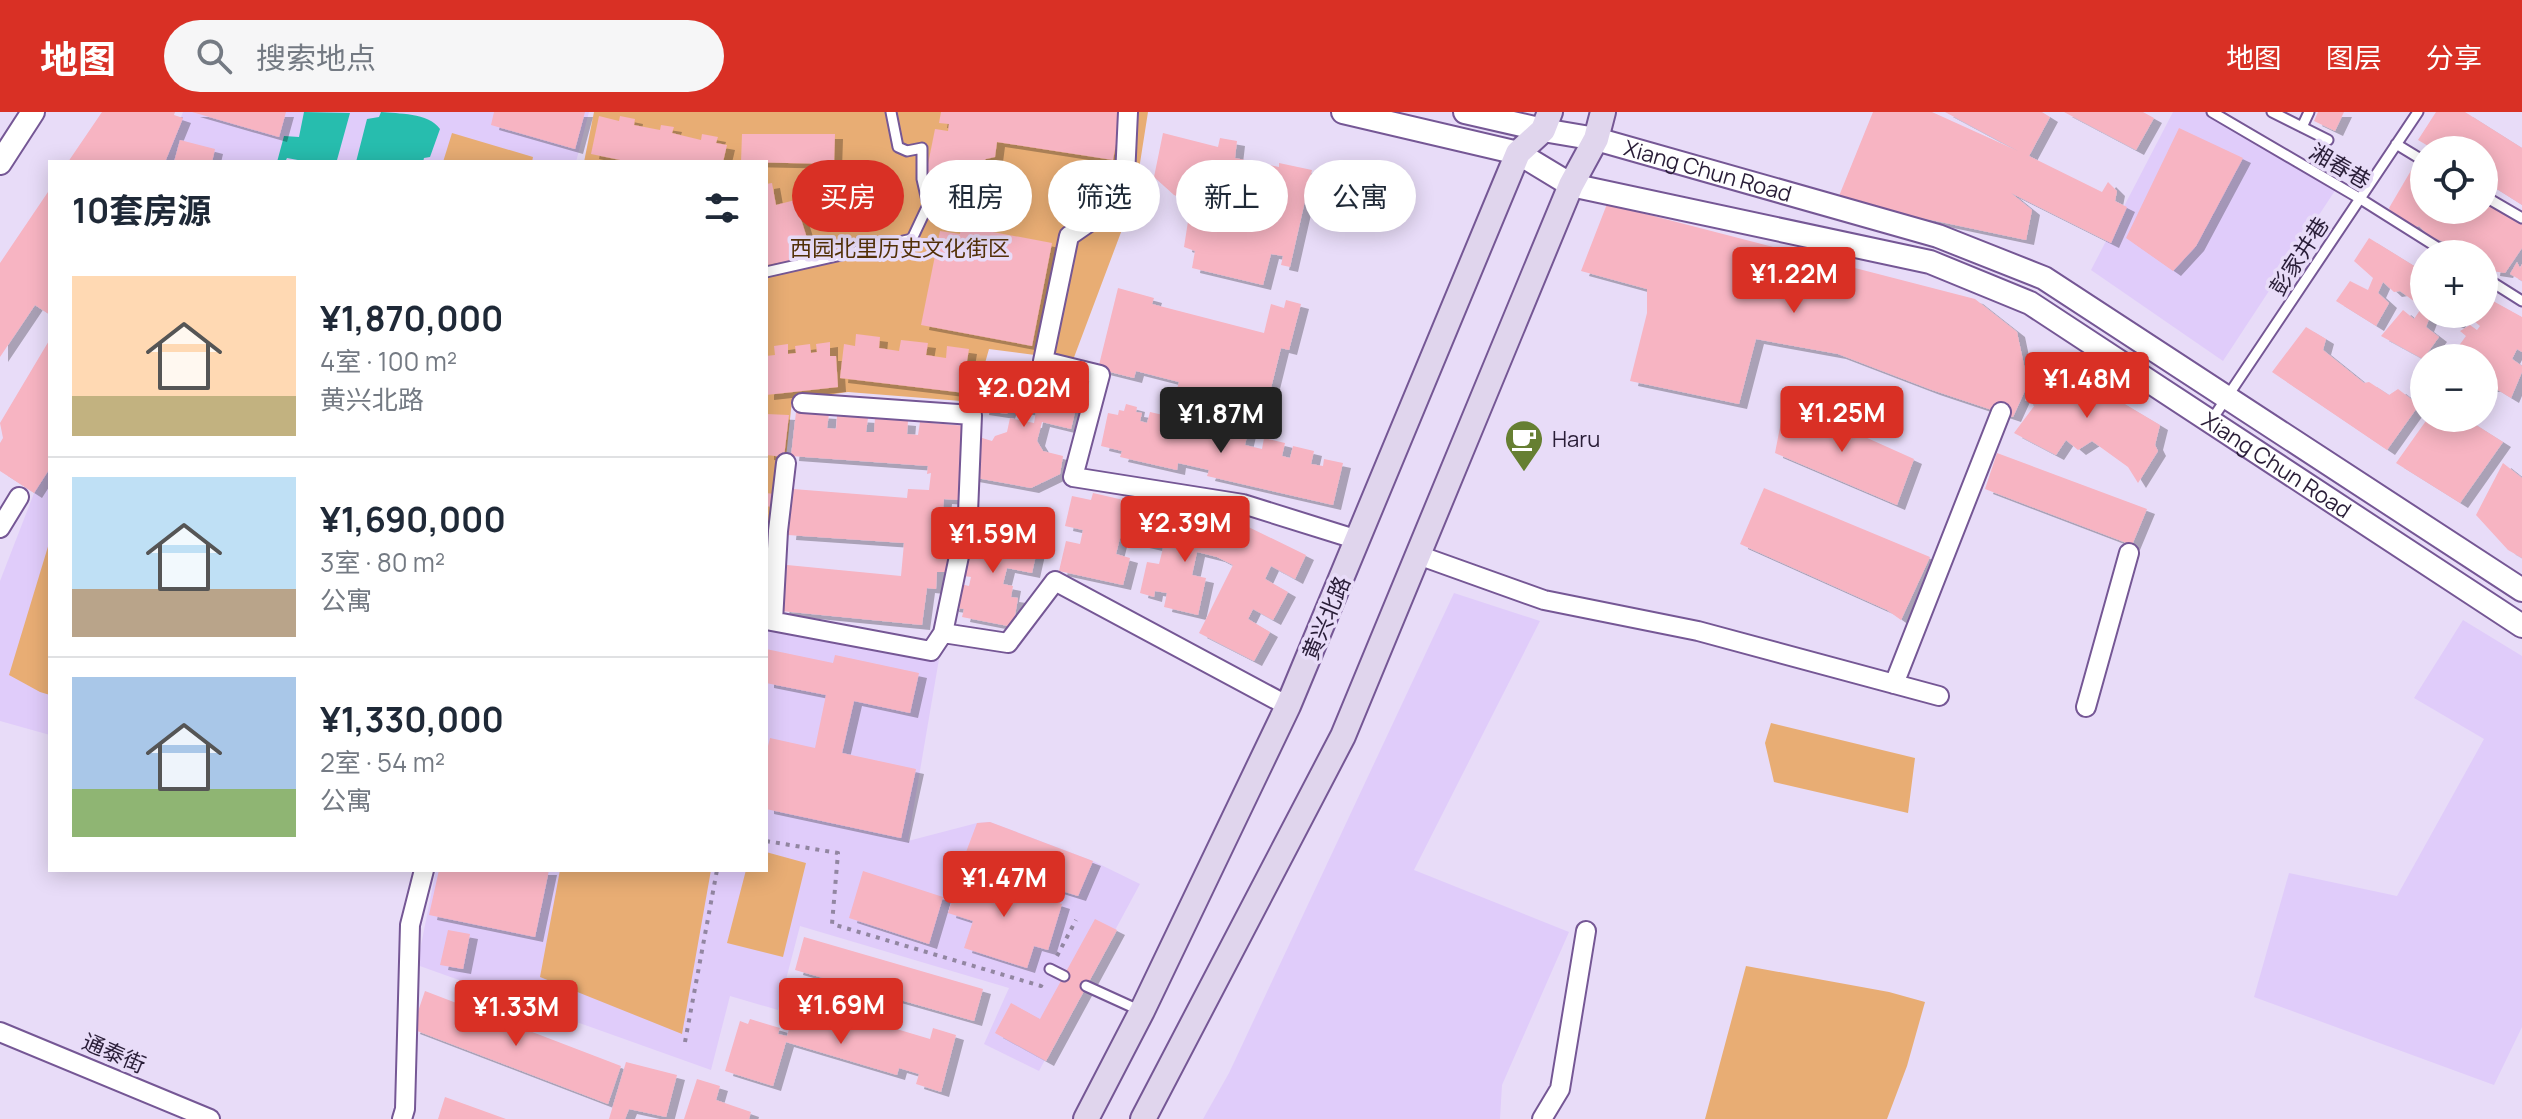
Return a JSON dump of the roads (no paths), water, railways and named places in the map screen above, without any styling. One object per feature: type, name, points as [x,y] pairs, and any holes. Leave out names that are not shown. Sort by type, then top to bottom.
[{"type":"main road","points":[[1143,1119],[1343,736],[1571,185],[1596,139],[1603,112]]},
{"type":"main road","name":"黄兴北路","points":[[1086,1119],[1142,1011],[1288,706],[1518,153],[1547,121]]},
{"type":"street","points":[[0,163],[33,112]]},
{"type":"street","points":[[1128,112],[1124,198],[1069,236],[1043,361],[1100,375],[1073,477],[1243,504],[1358,540]]},
{"type":"street","name":"Xiang Chun Road","points":[[1343,112],[1518,153],[1571,185],[1930,262],[2030,303],[2522,626]]},
{"type":"street","name":"Xiang Chun Road","points":[[1465,112],[1547,121],[1596,139],[1938,236],[2044,278],[2522,590]]},
{"type":"street","points":[[786,463],[770,620],[931,651],[943,633],[968,513],[972,415],[802,403]]},
{"type":"street","points":[[1894,684],[2001,412]]},
{"type":"street","points":[[0,528],[19,497]]},
{"type":"street","points":[[2086,707],[2129,553]]},
{"type":"street","points":[[1418,555],[1544,600],[1698,631],[1939,696]]},
{"type":"street","points":[[943,633],[1008,643],[1055,581],[1288,706]]},
{"type":"street","points":[[402,1119],[405,1109],[410,925],[423,872]]},
{"type":"street","points":[[1542,1119],[1560,1089],[1586,931]]},
{"type":"street","name":"通泰街","points":[[0,1032],[210,1119]]},
{"type":"lane","points":[[768,272],[912,239],[928,205],[922,179],[922,148],[907,151],[898,147],[891,112]]},
{"type":"lane","points":[[2272,112],[2328,140]]},
{"type":"lane","points":[[2302,127],[2309,112]]},
{"type":"lane","name":"彭家并巷","points":[[2211,421],[2418,112]]},
{"type":"lane","name":"湘春巷","points":[[2214,113],[2426,240]]},
{"type":"lane","points":[[2396,144],[2410,152]]},
{"type":"lane","points":[[2498,204],[2522,218]]},
{"type":"lane","points":[[2498,286],[2522,301]]},
{"type":"lane","points":[[1050,969],[1064,976]]},
{"type":"lane","points":[[1086,986],[1142,1011]]},
{"type":"place","name":"Haru","points":[[1524,473]]},
{"type":"park label","name":"西园北里历史文化街区","points":[[900,248]]}]
